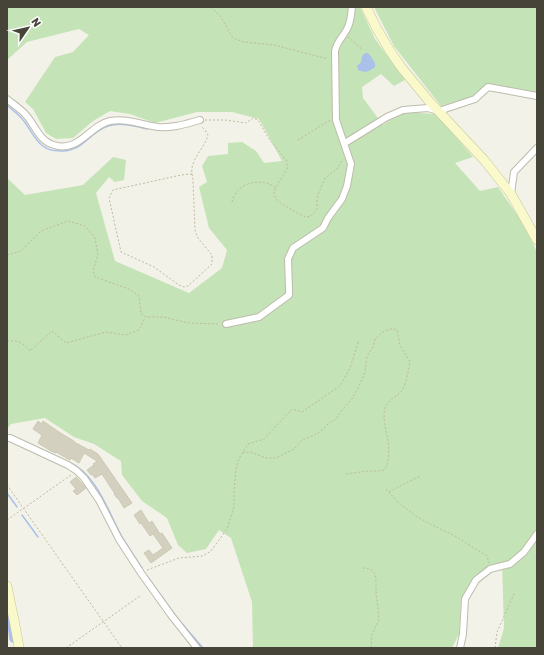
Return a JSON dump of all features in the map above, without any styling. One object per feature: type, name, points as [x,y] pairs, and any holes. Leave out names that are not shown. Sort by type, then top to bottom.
[{"type":"street","points":[[226,324],[259,317],[289,295],[288,258],[293,248],[323,228],[328,218],[342,199],[347,186],[351,164],[336,120],[335,60],[336,47],[340,38],[349,26],[352,7]]},
{"type":"street","points":[[366,7],[390,51],[429,101],[485,161],[511,194],[537,240]]},
{"type":"street","points":[[345,143],[388,117],[403,110],[428,108],[439,111],[475,99],[488,87],[537,96]]},
{"type":"street","points":[[7,99],[26,114],[42,138],[48,143],[61,147],[69,146],[82,140],[102,124],[109,121],[120,120],[158,127],[175,127],[201,123]]},
{"type":"street","points":[[511,194],[514,172],[537,148]]},
{"type":"street","points":[[7,438],[10,438],[68,465],[84,478],[99,500],[119,539],[141,573],[197,648]]},
{"type":"street","points":[[460,648],[463,634],[466,599],[476,580],[490,569],[510,564],[524,552],[537,534]]},
{"type":"street","points":[[7,586],[19,648]]},
{"type":"path","points":[[211,7],[221,17],[233,38],[244,42],[274,45],[335,60]]},
{"type":"path","points":[[344,33],[363,50]]},
{"type":"path","points":[[192,174],[181,175],[113,190],[109,198],[121,252],[154,267],[184,288],[212,264],[212,255],[198,238],[195,230],[194,181],[191,169],[208,135],[201,123],[225,120],[246,123],[253,118],[258,120],[269,139],[287,161],[288,169],[274,191],[274,194],[277,200],[282,204],[304,217],[311,216],[317,209],[317,197],[326,178],[337,169],[347,152]]},
{"type":"path","points":[[298,140],[332,119],[336,120]]},
{"type":"path","points":[[232,202],[233,196],[239,190],[253,182],[268,183],[276,188]]},
{"type":"path","points":[[7,255],[21,251],[42,231],[68,221],[85,226],[95,238],[98,255],[92,270],[95,277],[129,289],[139,296],[141,314],[146,317],[164,317],[188,323],[226,324]]},
{"type":"path","points":[[7,341],[23,343],[30,351],[52,331],[66,343],[106,332],[125,335],[139,330],[146,317]]},
{"type":"path","points":[[243,452],[250,452],[266,458],[276,458],[294,449],[302,440],[315,435],[336,419],[352,399],[361,382],[365,372],[367,356],[373,347],[375,339],[384,332],[394,329],[396,330],[400,345],[410,362],[401,392],[388,402],[385,407],[384,415],[388,439],[388,464],[384,470],[346,474]]},
{"type":"path","points":[[141,573],[179,558],[203,556],[211,551],[227,529],[234,508],[236,469],[238,461],[248,444],[264,439],[292,408],[302,412],[340,386],[350,368],[359,340]]},
{"type":"path","points":[[7,520],[77,471]]},
{"type":"path","points":[[389,492],[418,477],[421,477]]},
{"type":"path","points":[[7,485],[122,648]]},
{"type":"path","points":[[386,489],[399,503],[416,516],[455,536],[487,556],[490,569]]},
{"type":"path","points":[[363,568],[372,570],[376,579],[379,620],[372,634],[371,648]]},
{"type":"path","points":[[495,648],[497,632],[515,592]]},
{"type":"path","points":[[66,648],[140,596]]},
{"type":"green space","points":[[7,7],[360,7],[375,39],[405,80],[394,86],[381,74],[362,87],[363,98],[383,125],[402,112],[436,114],[473,157],[455,163],[480,191],[498,187],[524,225],[537,252],[537,648],[498,648],[504,628],[502,564],[492,565],[474,576],[461,599],[459,634],[452,648],[253,648],[252,602],[231,538],[219,530],[206,549],[187,553],[178,545],[167,518],[142,501],[122,475],[121,461],[94,444],[74,437],[45,418],[11,424],[7,429],[7,178],[25,195],[83,185],[113,157],[126,160],[124,180],[115,182],[109,177],[96,193],[115,261],[189,293],[222,268],[227,250],[209,228],[199,187],[207,182],[202,166],[208,156],[228,154],[228,143],[242,142],[256,151],[264,163],[282,161],[259,119],[232,112],[197,112],[155,123],[130,114],[110,111],[93,121],[73,138],[56,139],[46,133],[33,109],[25,102],[55,57],[73,52],[89,35],[79,29],[27,42],[7,60]]},
{"type":"green space","points":[[374,7],[537,7],[537,94],[488,85],[474,97],[441,106],[394,46]]},
{"type":"water","points":[[365,53],[368,53],[373,60],[375,67],[367,72],[363,72],[358,70],[357,66],[361,62],[362,56]]},
{"type":"building","points":[[38,421],[42,424],[43,421],[74,442],[98,454],[132,503],[124,508],[102,474],[95,478],[92,474],[91,475],[87,470],[97,461],[84,453],[79,463],[71,458],[70,460],[56,452],[51,451],[38,443],[42,435],[33,429]]},
{"type":"building","points":[[76,477],[86,488],[77,495],[73,491],[76,489],[70,482]]},
{"type":"building","points":[[141,510],[149,523],[152,521],[160,534],[162,533],[172,548],[151,563],[144,553],[149,550],[153,555],[163,548],[153,534],[150,536],[134,515]]},
{"type":"waterway","points":[[7,105],[26,123],[40,143],[47,148],[54,150],[61,151],[75,148],[101,129],[108,126],[118,124],[147,129]]},
{"type":"waterway","points":[[69,462],[79,468],[87,476],[101,495],[122,537],[142,568]]},
{"type":"waterway","points":[[7,493],[17,507]]},
{"type":"waterway","points":[[22,515],[38,537]]},
{"type":"waterway","points":[[147,576],[178,619],[203,648]]},
{"type":"waterway","points":[[7,619],[13,629],[14,638]]}]
